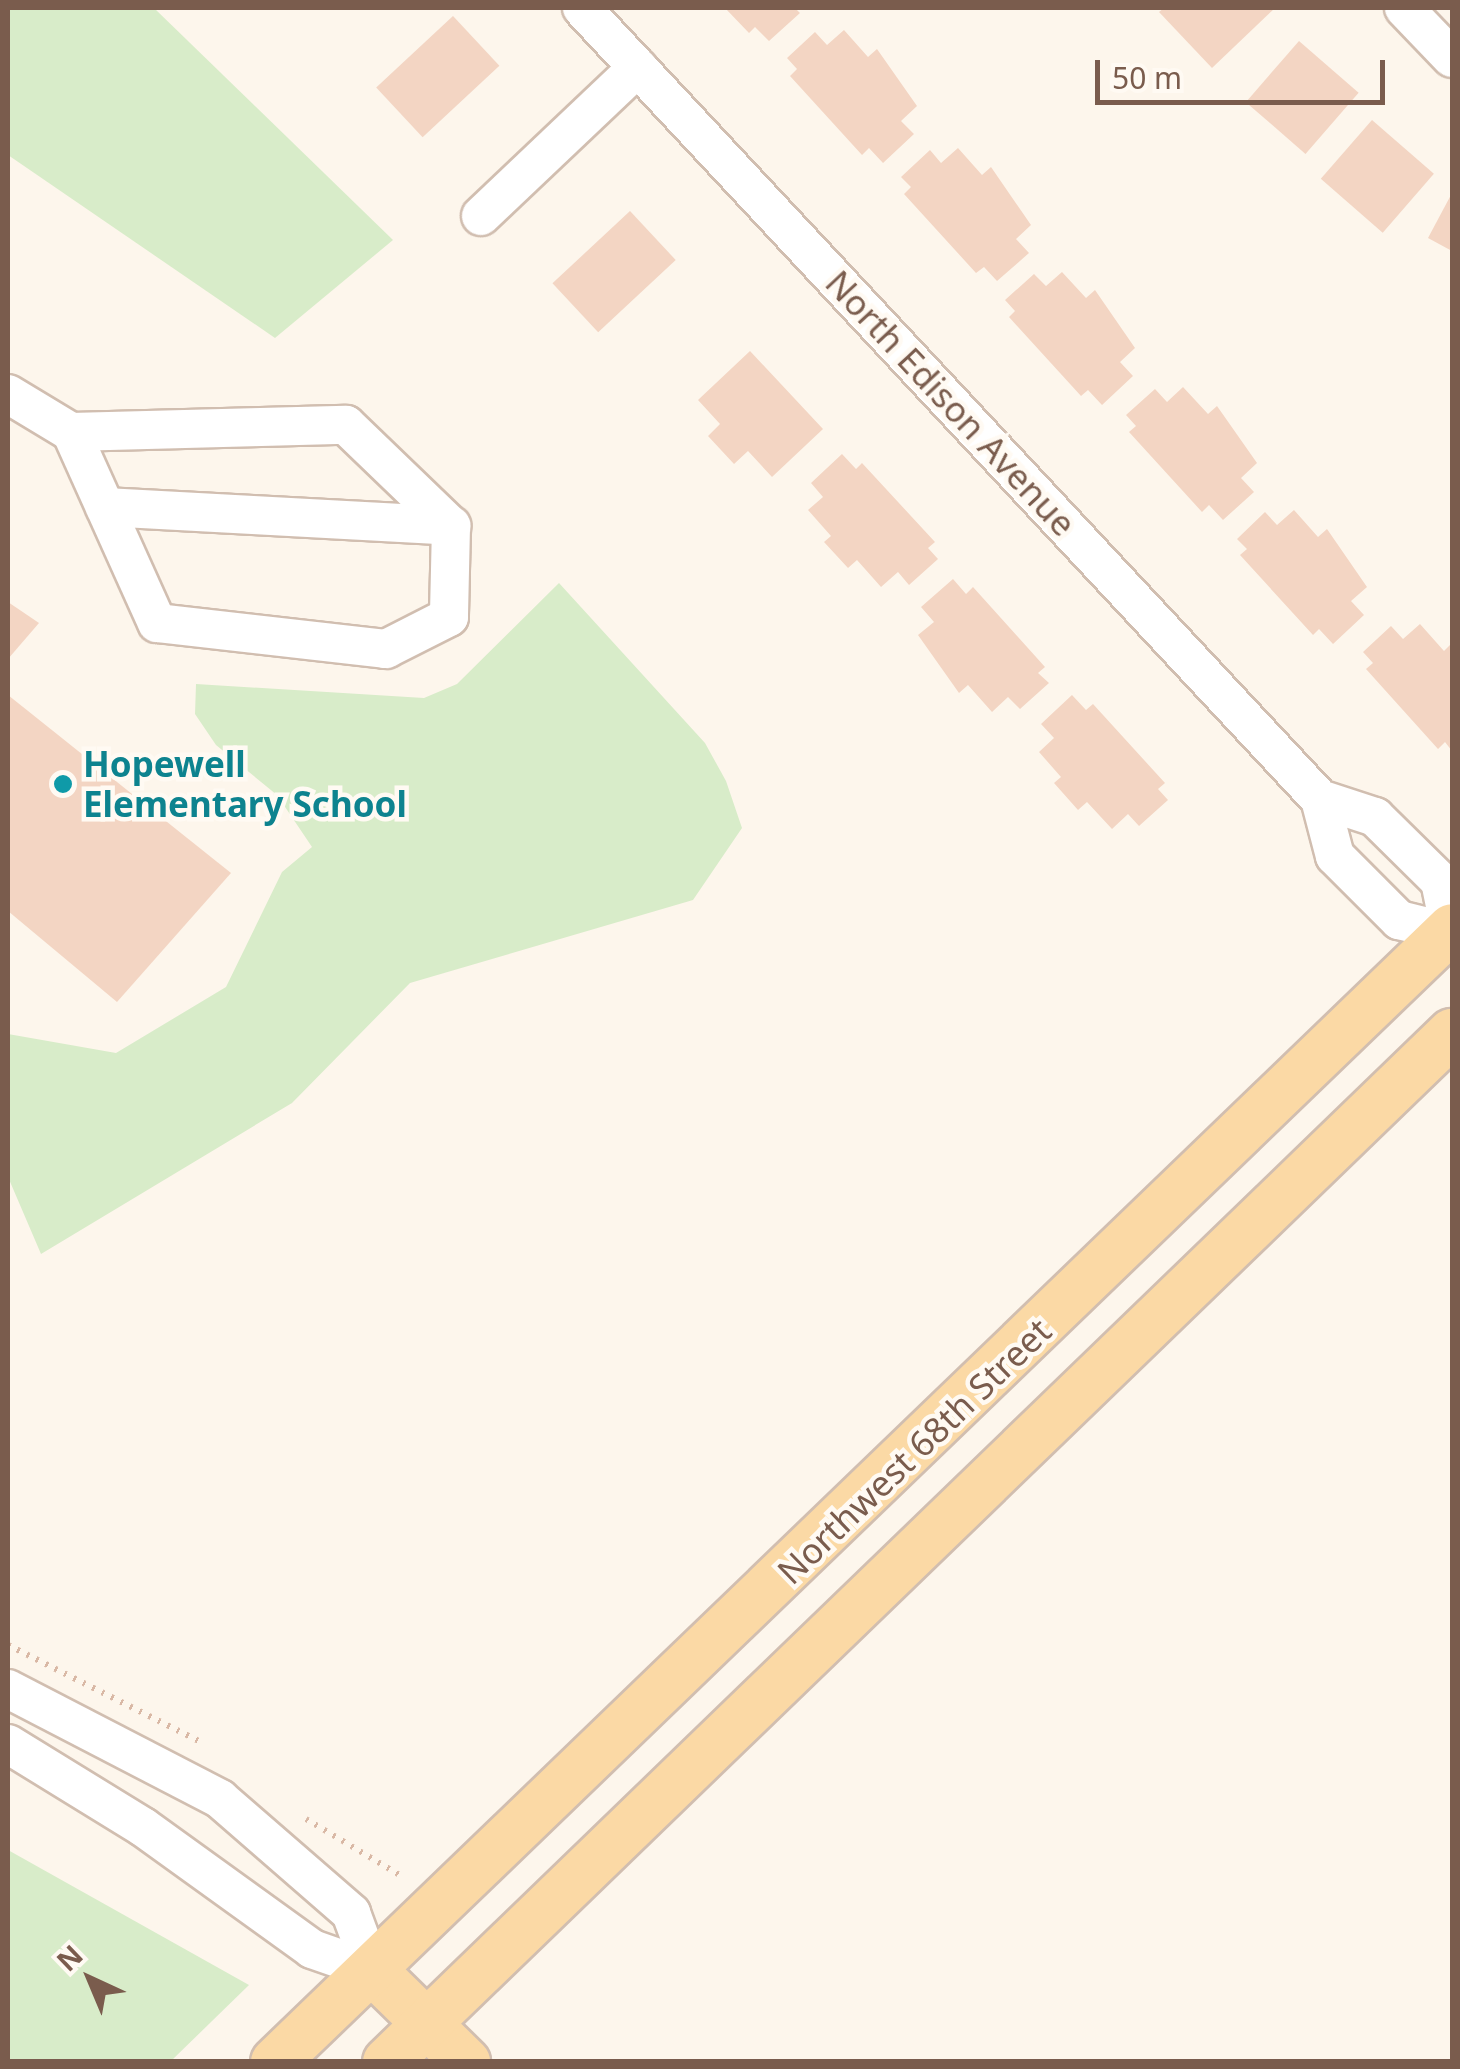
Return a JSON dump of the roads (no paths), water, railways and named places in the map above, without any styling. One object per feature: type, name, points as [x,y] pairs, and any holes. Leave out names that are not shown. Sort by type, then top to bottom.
[{"type":"main road","name":"Northwest 68th Street","points":[[274,2062],[718,1642],[1452,930]]},
{"type":"main road","points":[[387,2062],[769,1698],[1452,1032]]},
{"type":"main road","points":[[718,1642],[769,1698]]},
{"type":"main road","points":[[372,1970],[466,2062]]},
{"type":"street","name":"North Edison Avenue","points":[[582,8],[1320,798],[1375,817],[1440,881],[1452,930],[1399,920],[1335,856],[1320,798]]},
{"type":"street","points":[[1404,8],[1452,58]]},
{"type":"street","points":[[481,216],[638,68]]},
{"type":"street","points":[[8,394],[71,432],[346,425],[451,526],[449,617],[386,649],[156,623],[71,432]]},
{"type":"street","points":[[104,507],[451,526]]},
{"type":"street","points":[[8,1689],[220,1799],[351,1913],[372,1970]]},
{"type":"street","points":[[8,1744],[142,1827],[312,1950],[372,1970]]},
{"type":"place","name":"Hopewell Elementary School","points":[[63,784]]}]
